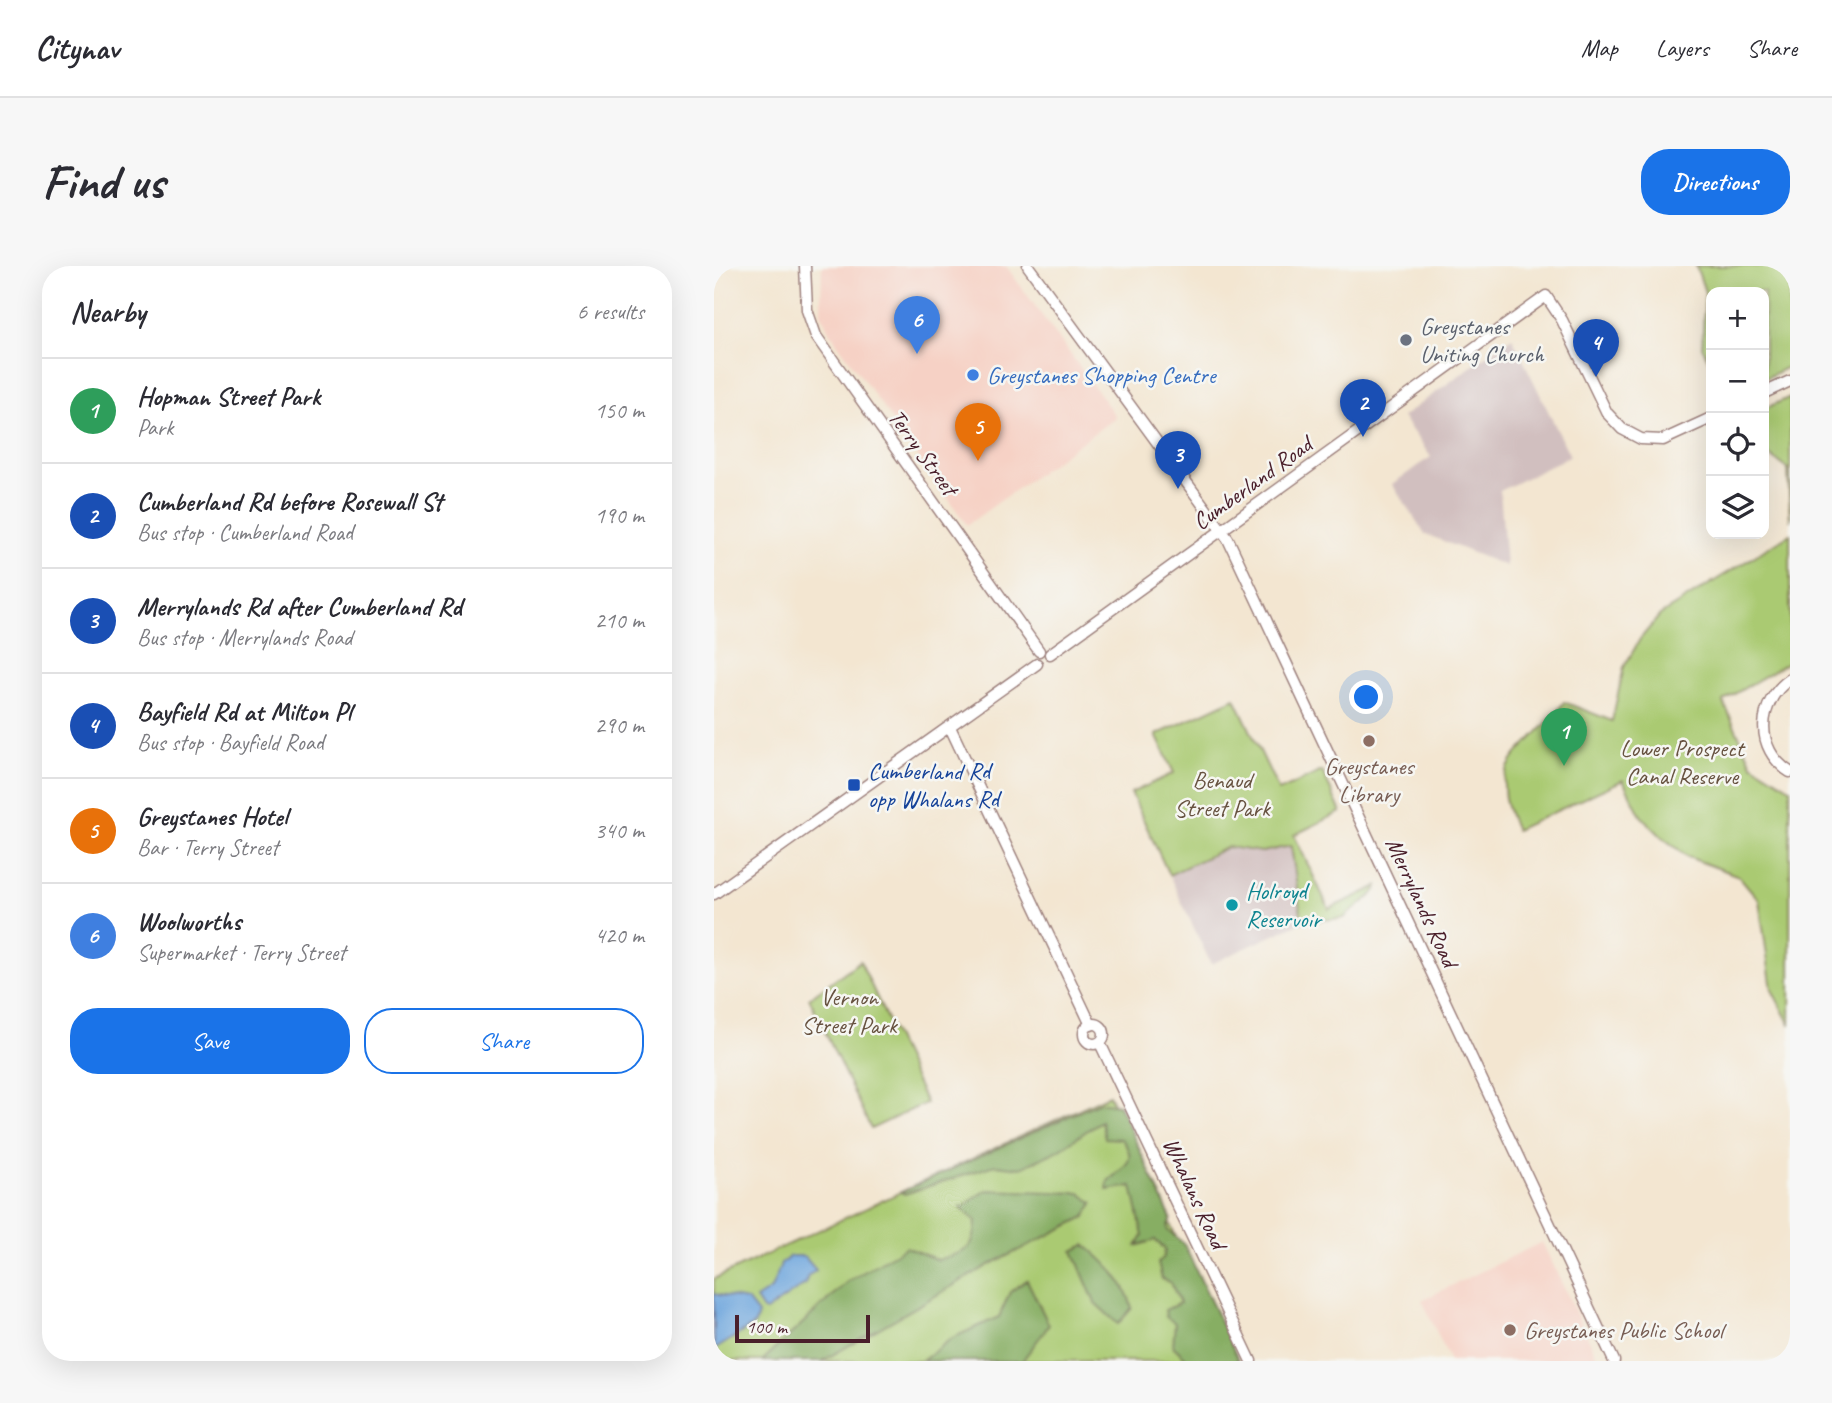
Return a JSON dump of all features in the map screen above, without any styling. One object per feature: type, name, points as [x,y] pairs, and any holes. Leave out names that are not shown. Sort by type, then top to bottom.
[{"type":"street","name":"Terry Street","points":[[806,266],[807,310],[816,336],[1044,653]]},
{"type":"street","name":"Merrylands Road","points":[[1028,266],[1222,530],[1614,1361]]},
{"type":"street","name":"Cumberland Road","points":[[1044,653],[1222,530],[1546,296],[1562,320],[1607,413],[1622,429],[1641,439],[1663,440],[1706,420]]},
{"type":"street","points":[[1769,391],[1786,382]]},
{"type":"street","points":[[714,894],[1037,664],[1035,656],[1044,653]]},
{"type":"street","points":[[1790,678],[1768,702],[1763,728],[1772,755],[1790,772]]},
{"type":"street","name":"Whalans Road","points":[[950,727],[1091,1025],[1103,1029],[1104,1036],[1100,1042],[1251,1361]]},
{"type":"shaded area","name":"Greystanes Shopping Centre","points":[[822,266],[1006,266],[1116,417],[967,525],[830,333],[821,313]]},
{"type":"shaded area","points":[[1512,337],[1570,456],[1500,491],[1506,566],[1425,534],[1392,484],[1431,457],[1402,417]]},
{"type":"shaded area","points":[[1291,846],[1302,922],[1211,964],[1169,875],[1228,847],[1262,852]]},
{"type":"shaded area","name":"Greystanes Public School","points":[[1542,1242],[1599,1361],[1450,1361],[1422,1300]]},
{"type":"green space","points":[[1696,266],[1790,266],[1790,366],[1769,376],[1769,287],[1706,287],[1706,355],[1702,347],[1705,292]]},
{"type":"green space","points":[[1790,397],[1790,521],[1788,469],[1769,455],[1769,407]]},
{"type":"green space","name":"Lower Prospect Canal Reserve","points":[[1790,534],[1790,661],[1723,701],[1752,764],[1790,788],[1790,1025],[1772,990],[1759,900],[1739,876],[1688,857],[1662,837],[1641,816],[1623,780],[1516,830],[1507,806],[1504,787],[1507,771],[1514,758],[1564,702],[1612,721],[1624,667],[1640,639],[1660,615]]},
{"type":"green space","name":"Benaud Street Park","points":[[1235,698],[1279,791],[1322,771],[1341,812],[1294,835],[1329,909],[1378,886],[1373,894],[1344,918],[1302,922],[1291,846],[1262,852],[1228,847],[1169,875],[1131,793],[1174,773],[1156,735]]},
{"type":"green space","name":"Vernon Street Park","points":[[860,961],[926,1103],[871,1129],[809,998]]},
{"type":"green space","points":[[1109,1095],[1235,1361],[714,1361],[714,1279]]},
{"type":"green space","points":[[1100,1102],[1119,1105],[1171,1218],[1167,1229],[1184,1244],[1239,1361],[1189,1361],[1173,1346],[1175,1323],[1166,1317],[1165,1310],[1180,1303],[1171,1283],[1162,1279],[1158,1263],[1164,1257],[1165,1249],[1155,1240],[1137,1246],[1143,1236],[1132,1186],[1107,1190],[1108,1181],[1128,1162],[1129,1152],[1121,1139],[1105,1138],[1101,1121],[1059,1150],[1021,1168],[995,1165],[905,1194],[901,1192]]},
{"type":"green space","points":[[986,1190],[1080,1193],[1093,1203],[1085,1217],[991,1264],[822,1361],[762,1361],[847,1282],[906,1247],[938,1260],[967,1249],[973,1239],[976,1221],[961,1208]]},
{"type":"green space","points":[[1085,1245],[1114,1273],[1129,1298],[1132,1308],[1118,1324],[1095,1303],[1073,1251]]},
{"type":"green space","points":[[1027,1280],[1049,1325],[1022,1361],[922,1361],[952,1338],[999,1317],[1010,1292]]},
{"type":"water","points":[[790,1256],[804,1256],[816,1270],[808,1276],[805,1284],[766,1311],[763,1310],[756,1299],[771,1289],[781,1264]]},
{"type":"water","points":[[714,1294],[747,1300],[758,1314],[755,1324],[714,1350]]},
{"type":"place","name":"Greystanes Uniting Church","points":[[1406,340]]},
{"type":"place","name":"Woolworths","points":[[917,354]]},
{"type":"place","name":"Greystanes Shopping Centre","points":[[973,375]]},
{"type":"place","name":"Bayfield Rd at Milton Pl","points":[[1596,377]]},
{"type":"place","name":"Cumberland Rd before Rosewall St","points":[[1363,437]]},
{"type":"place","name":"Greystanes Hotel","points":[[978,461]]},
{"type":"place","name":"Merrylands Rd after Cumberland Rd","points":[[1178,489]]},
{"type":"place","name":"Greystanes Library","points":[[1369,741]]},
{"type":"place","name":"Hopman Street Park","points":[[1564,766]]},
{"type":"place","name":"Cumberland Rd opp Whalans Rd","points":[[854,785]]},
{"type":"place","name":"Holroyd Reservoir","points":[[1232,905]]},
{"type":"place","name":"Greystanes Public School","points":[[1510,1330]]}]
